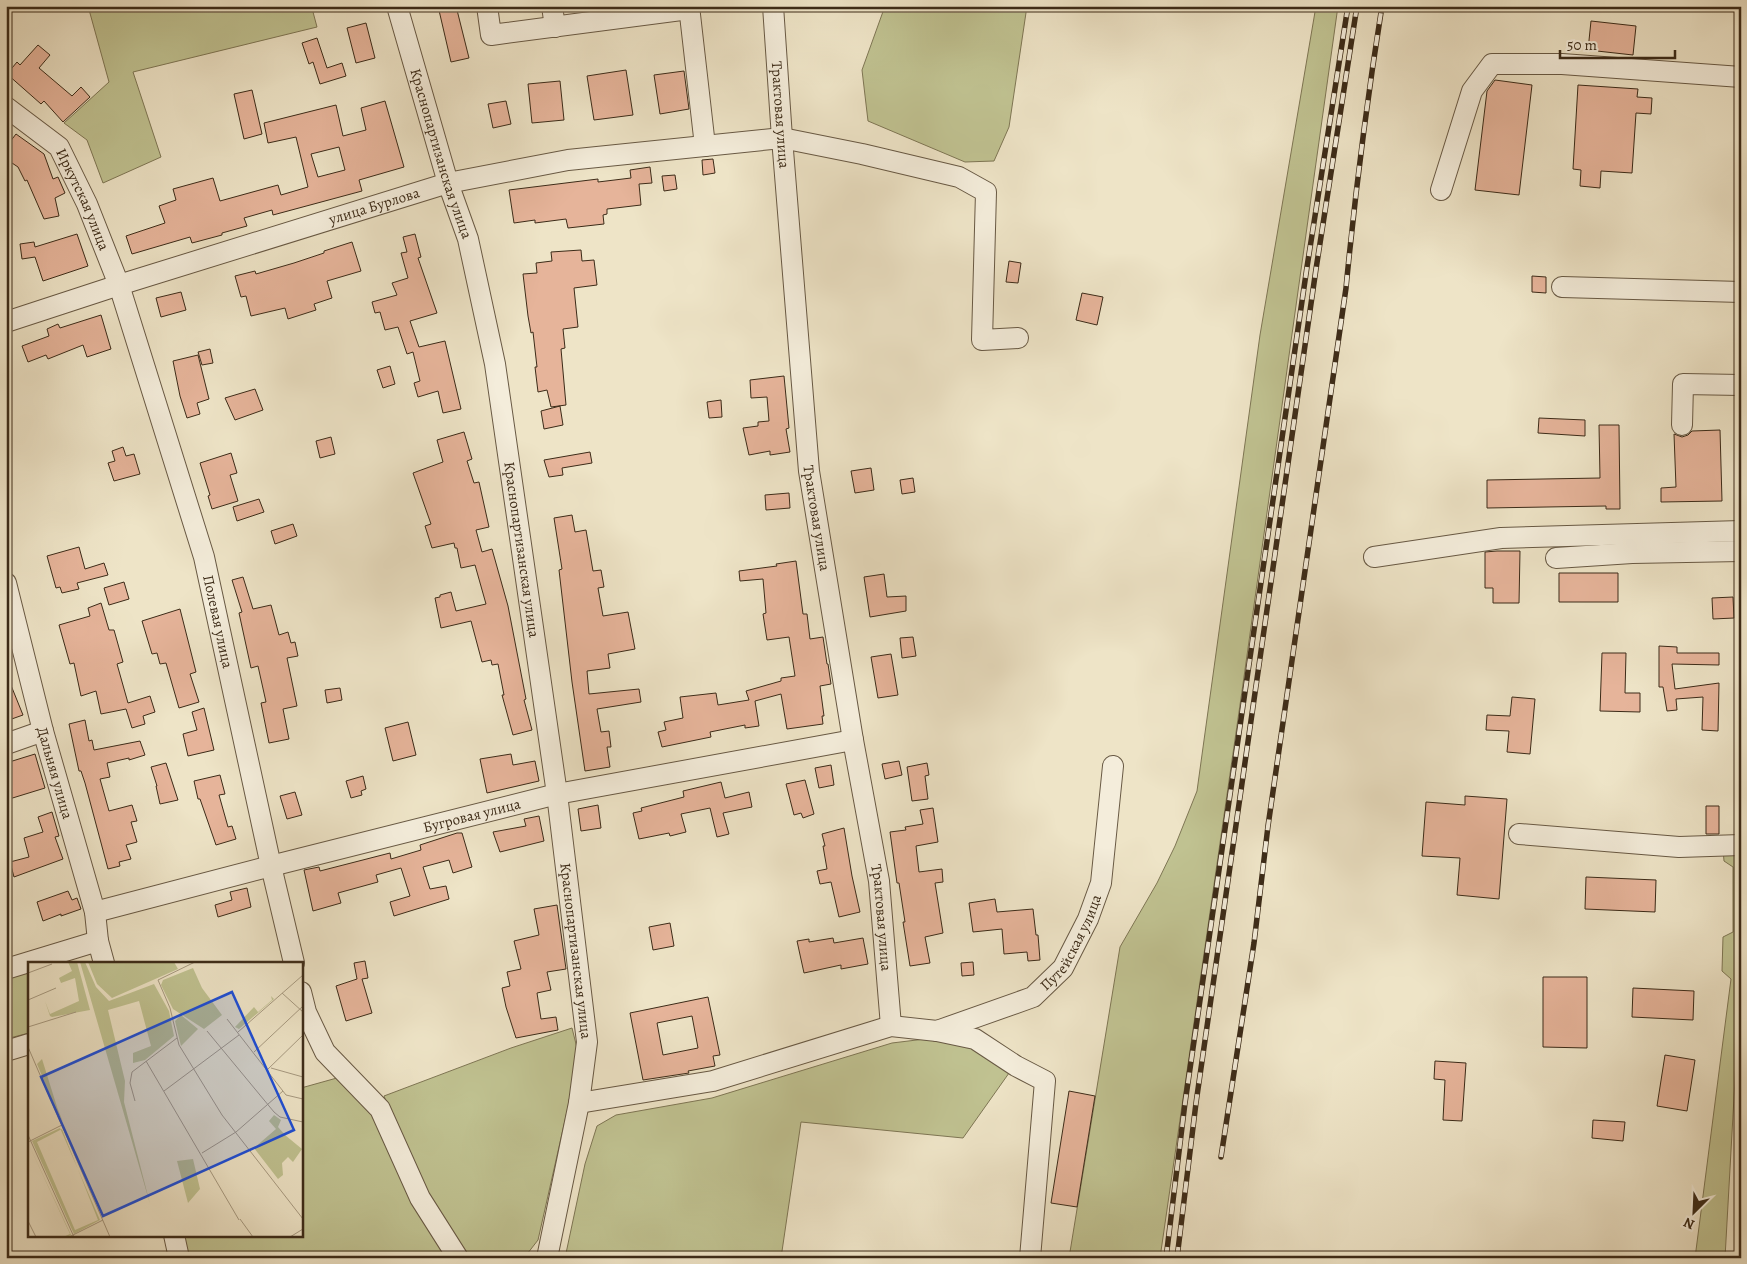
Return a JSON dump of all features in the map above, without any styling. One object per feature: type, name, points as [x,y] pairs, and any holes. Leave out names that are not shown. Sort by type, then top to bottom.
[{"type":"street","name":"Краснопартизанская улица","points":[[397,6],[448,183],[468,239],[495,364],[557,794],[588,1042],[579,1103],[547,1258]]},
{"type":"street","points":[[487,6],[491,36],[555,27],[635,11],[689,8],[705,146]]},
{"type":"street","points":[[552,6],[555,27]]},
{"type":"street","name":"Трактовая улица","points":[[773,6],[809,471],[853,740],[880,881],[891,1026]]},
{"type":"street","points":[[1441,190],[1472,91],[1492,64],[1562,64],[1741,78]]},
{"type":"street","name":"Иркутская улица","points":[[6,107],[59,146],[87,204],[119,285]]},
{"type":"street","name":"улица Бурлова","points":[[6,322],[448,183],[568,160],[782,138],[862,154],[958,177],[986,192],[982,340],[1018,338]]},
{"type":"street","name":"Полевая улица","points":[[119,285],[204,557],[294,962]]},
{"type":"street","points":[[1562,287],[1741,292]]},
{"type":"street","points":[[1682,425],[1683,384],[1741,385]]},
{"type":"street","points":[[1374,557],[1501,538],[1741,531]]},
{"type":"street","points":[[1556,558],[1632,553],[1741,550]]},
{"type":"street","name":"Дальняя улица","points":[[6,583],[43,731],[95,912],[98,941],[104,962]]},
{"type":"street","points":[[6,744],[43,731]]},
{"type":"street","name":"Бугровая улица","points":[[95,912],[557,794],[853,740]]},
{"type":"street","name":"Путейская улица","points":[[891,1026],[937,1031],[1033,997],[1064,968],[1088,919],[1101,883],[1113,766]]},
{"type":"street","points":[[1519,834],[1679,847],[1741,845]]},
{"type":"street","points":[[31,962],[98,941]]},
{"type":"street","points":[[6,970],[28,963]]},
{"type":"street","points":[[302,996],[306,1012],[326,1052],[380,1109],[420,1198],[458,1258]]},
{"type":"street","points":[[579,1103],[713,1081],[891,1026]]},
{"type":"street","points":[[937,1031],[974,1040],[1016,1066],[1046,1081],[1030,1258]]},
{"type":"street","points":[[6,1051],[28,1044]]},
{"type":"street","points":[[174,1236],[179,1258]]},
{"type":"green space","points":[[88,6],[336,6],[313,12],[317,27],[133,72],[161,157],[103,183],[87,140],[64,123],[109,82]]},
{"type":"green space","points":[[885,6],[1027,6],[1009,127],[994,161],[965,162],[868,121],[862,70]]},
{"type":"green space","points":[[1316,6],[1338,6],[1160,1258],[1069,1258],[1120,947],[1157,883],[1175,846],[1197,791],[1260,335]]},
{"type":"green space","points":[[1723,849],[1737,854],[1739,864],[1740,990],[1725,1258],[1695,1258],[1731,979],[1722,971],[1723,937],[1733,932],[1733,867],[1724,861]]},
{"type":"green space","points":[[28,966],[28,1033],[6,1039],[6,973]]},
{"type":"green space","points":[[572,1028],[578,1052],[568,1107],[538,1240],[524,1258],[467,1258],[449,1235],[401,1140],[384,1096],[511,1048]]},
{"type":"green space","points":[[933,1038],[971,1044],[1014,1066],[963,1138],[801,1122],[781,1258],[565,1258],[585,1164],[597,1126],[616,1115],[712,1098],[892,1043]]},
{"type":"green space","points":[[344,1076],[378,1109],[455,1258],[186,1258],[181,1236],[302,1236],[302,1088]]},
{"type":"building","points":[[438,6],[456,6],[469,58],[451,62]]},
{"type":"building","points":[[1591,21],[1636,26],[1633,55],[1588,50]]},
{"type":"building","points":[[366,23],[375,58],[356,63],[347,28]]},
{"type":"building","points":[[317,38],[327,68],[342,63],[346,76],[320,84],[313,62],[309,64],[302,43]]},
{"type":"building","points":[[38,45],[50,55],[39,68],[72,96],[81,87],[90,97],[63,122],[44,101],[41,104],[7,74],[17,62],[20,65]]},
{"type":"building","points":[[626,70],[633,115],[594,120],[587,76]]},
{"type":"building","points":[[684,71],[689,109],[660,114],[654,75]]},
{"type":"building","points":[[1495,80],[1532,85],[1519,195],[1475,190],[1487,91]]},
{"type":"building","points":[[560,81],[564,120],[532,123],[528,84]]},
{"type":"building","points":[[1578,85],[1638,89],[1637,97],[1652,98],[1651,114],[1636,113],[1632,173],[1601,171],[1600,188],[1580,186],[1581,170],[1573,169]]},
{"type":"building","points":[[252,90],[262,134],[244,139],[234,94]]},
{"type":"building","points":[[385,101],[404,167],[359,180],[362,191],[273,215],[272,210],[244,218],[247,226],[222,233],[222,235],[192,243],[190,237],[132,254],[126,236],[165,223],[159,206],[176,200],[173,189],[213,178],[220,201],[278,185],[281,195],[308,187],[296,137],[268,143],[264,123],[336,105],[343,136],[366,130],[361,108]],"holes":[[[339,147],[345,170],[318,177],[311,154]]]},
{"type":"building","points":[[506,101],[511,124],[493,128],[488,104]]},
{"type":"building","points":[[16,134],[44,154],[53,179],[58,177],[65,193],[55,198],[59,216],[44,219],[27,180],[25,181],[18,167],[6,159],[6,147]]},
{"type":"building","points":[[713,159],[715,173],[703,175],[702,160]]},
{"type":"building","points":[[650,167],[652,183],[639,184],[641,205],[607,209],[607,214],[603,215],[604,224],[568,228],[566,219],[535,223],[535,220],[514,223],[509,190],[598,179],[598,182],[631,178],[630,170]]},
{"type":"building","points":[[675,175],[677,189],[664,191],[662,176]]},
{"type":"building","points":[[77,234],[88,266],[43,281],[35,257],[22,259],[20,244],[34,242],[35,247]]},
{"type":"building","points":[[415,234],[421,257],[418,258],[437,313],[410,321],[419,347],[445,341],[461,409],[443,413],[438,391],[418,397],[414,383],[420,381],[413,352],[407,354],[398,327],[385,330],[380,312],[375,313],[372,302],[397,295],[392,283],[408,278],[401,253],[407,252],[403,237]]},
{"type":"building","points":[[352,242],[361,271],[327,281],[332,298],[314,304],[316,310],[288,319],[285,308],[251,316],[246,296],[241,297],[235,276],[255,271],[256,274],[294,263]]},
{"type":"building","points":[[581,250],[582,261],[594,260],[597,285],[574,288],[578,327],[563,329],[565,348],[561,349],[566,405],[551,407],[547,390],[538,392],[533,332],[531,333],[523,274],[537,273],[536,263],[552,261],[551,252]]},
{"type":"building","points":[[1009,261],[1021,263],[1018,283],[1006,282]]},
{"type":"building","points":[[1532,276],[1546,277],[1546,293],[1532,292]]},
{"type":"building","points":[[181,292],[186,310],[161,317],[156,298]]},
{"type":"building","points":[[1082,293],[1103,297],[1097,325],[1076,320]]},
{"type":"building","points":[[101,315],[111,349],[87,357],[83,345],[48,359],[46,355],[28,362],[22,346],[49,336],[47,329],[58,324],[60,328]]},
{"type":"building","points":[[210,349],[213,363],[202,365],[198,352]]},
{"type":"building","points":[[198,355],[209,399],[197,403],[200,414],[187,418],[180,396],[173,361]]},
{"type":"building","points":[[390,366],[395,384],[383,388],[377,370]]},
{"type":"building","points":[[784,376],[789,428],[786,429],[790,452],[770,455],[770,451],[749,455],[743,428],[758,426],[758,422],[769,421],[767,397],[751,398],[750,380]]},
{"type":"building","points":[[255,389],[263,410],[235,420],[225,398]]},
{"type":"building","points":[[721,400],[722,417],[709,418],[707,402]]},
{"type":"building","points":[[560,406],[563,425],[544,429],[541,411]]},
{"type":"building","points":[[1539,418],[1585,420],[1585,436],[1538,433]]},
{"type":"building","points":[[1599,425],[1619,425],[1620,509],[1606,509],[1606,506],[1487,508],[1487,480],[1600,478]]},
{"type":"building","points":[[1720,430],[1722,501],[1661,502],[1661,488],[1676,487],[1674,434],[1682,437],[1692,431]]},
{"type":"building","points":[[464,432],[472,459],[467,461],[474,483],[479,482],[489,527],[476,530],[482,552],[492,549],[508,606],[526,699],[524,700],[532,730],[513,735],[502,695],[504,695],[498,664],[492,665],[491,660],[482,662],[471,621],[441,628],[435,598],[440,597],[440,595],[451,592],[456,611],[486,604],[475,565],[461,568],[457,548],[455,548],[454,543],[432,548],[425,526],[431,524],[413,473],[443,462],[437,440]]},
{"type":"building","points":[[331,437],[335,454],[320,458],[316,441]]},
{"type":"building","points":[[123,447],[126,456],[134,454],[140,474],[114,481],[108,463],[115,461],[112,451]]},
{"type":"building","points":[[590,452],[592,463],[562,468],[563,475],[549,477],[544,460]]},
{"type":"building","points":[[231,453],[237,473],[230,475],[238,501],[212,509],[208,496],[210,495],[200,463]]},
{"type":"building","points":[[871,468],[874,490],[855,493],[851,471]]},
{"type":"building","points":[[913,478],[915,492],[902,494],[900,480]]},
{"type":"building","points":[[789,493],[790,508],[766,510],[765,495]]},
{"type":"building","points":[[259,499],[264,512],[237,521],[233,507]]},
{"type":"building","points":[[572,515],[575,532],[586,530],[593,571],[601,570],[604,587],[598,588],[603,616],[628,612],[635,649],[608,654],[610,668],[587,671],[589,694],[639,689],[641,702],[597,709],[601,732],[609,731],[611,747],[607,747],[610,767],[585,771],[572,682],[559,570],[562,569],[554,518]]},
{"type":"building","points":[[293,524],[297,536],[275,544],[271,531]]},
{"type":"building","points":[[79,547],[85,569],[104,563],[108,575],[77,583],[79,589],[62,593],[60,587],[56,588],[47,556]]},
{"type":"building","points":[[1520,551],[1519,603],[1493,603],[1493,588],[1485,588],[1485,552]]},
{"type":"building","points":[[796,561],[803,614],[807,614],[810,639],[823,637],[828,664],[831,684],[820,686],[824,716],[822,716],[823,724],[787,729],[781,694],[755,701],[759,726],[745,728],[745,725],[710,732],[711,737],[662,747],[658,732],[666,730],[664,722],[683,718],[680,697],[716,693],[718,705],[749,700],[746,691],[781,681],[781,678],[795,676],[789,637],[767,640],[763,614],[766,613],[763,579],[740,581],[739,571],[777,566],[776,564]]},
{"type":"building","points":[[1559,573],[1618,573],[1618,602],[1559,602]]},
{"type":"building","points":[[884,574],[887,597],[906,596],[906,611],[870,617],[864,577]]},
{"type":"building","points":[[243,577],[253,609],[271,605],[279,635],[288,632],[291,643],[295,642],[298,656],[287,658],[297,706],[283,709],[289,739],[269,743],[261,703],[266,702],[258,666],[251,668],[239,613],[242,612],[232,580]]},
{"type":"building","points":[[124,582],[129,599],[109,605],[104,588]]},
{"type":"building","points":[[1733,597],[1734,618],[1713,619],[1712,598]]},
{"type":"building","points":[[101,603],[109,630],[114,630],[123,662],[117,664],[128,703],[150,696],[155,712],[143,716],[145,724],[132,728],[126,709],[101,714],[96,691],[81,696],[74,663],[70,664],[59,625],[90,616],[88,608]]},
{"type":"building","points":[[180,609],[196,672],[190,674],[199,702],[179,708],[166,663],[160,664],[157,653],[152,654],[142,621]]},
{"type":"building","points":[[913,637],[916,656],[902,658],[900,638]]},
{"type":"building","points":[[1659,646],[1677,647],[1677,653],[1719,653],[1719,665],[1672,664],[1675,689],[1719,683],[1718,731],[1702,730],[1703,697],[1676,699],[1677,710],[1667,711],[1663,687],[1659,687]]},
{"type":"building","points":[[1602,653],[1626,653],[1625,693],[1640,693],[1640,712],[1600,711]]},
{"type":"building","points":[[891,654],[898,695],[878,698],[871,657]]},
{"type":"building","points":[[6,673],[23,715],[6,721]]},
{"type":"building","points":[[340,688],[342,700],[327,703],[325,690]]},
{"type":"building","points":[[1512,697],[1535,699],[1530,754],[1507,752],[1509,731],[1486,730],[1487,715],[1510,716]]},
{"type":"building","points":[[204,708],[214,750],[188,756],[183,734],[197,730],[192,712]]},
{"type":"building","points":[[85,720],[89,741],[92,740],[94,750],[140,741],[145,755],[129,760],[129,758],[107,763],[110,777],[100,779],[109,811],[132,805],[137,821],[131,822],[137,842],[126,845],[131,859],[119,862],[120,866],[108,869],[85,783],[81,771],[79,771],[69,724]]},
{"type":"building","points":[[408,722],[416,755],[393,761],[385,728]]},
{"type":"building","points":[[35,754],[45,788],[6,800],[6,763]]},
{"type":"building","points":[[511,754],[513,765],[535,761],[539,781],[487,793],[480,759]]},
{"type":"building","points":[[899,761],[902,775],[885,779],[882,764]]},
{"type":"building","points":[[166,763],[178,800],[160,804],[151,767]]},
{"type":"building","points":[[927,763],[929,775],[925,776],[928,799],[912,801],[907,767]]},
{"type":"building","points":[[831,765],[834,785],[819,788],[815,768]]},
{"type":"building","points":[[220,775],[225,794],[219,795],[228,827],[232,826],[236,839],[216,845],[200,799],[198,799],[194,781]]},
{"type":"building","points":[[363,776],[366,789],[361,791],[362,795],[351,798],[346,781]]},
{"type":"building","points":[[805,780],[814,814],[803,818],[801,813],[794,815],[786,784]]},
{"type":"building","points":[[721,782],[725,798],[749,792],[752,807],[723,813],[729,834],[717,837],[710,808],[681,814],[686,832],[670,836],[669,833],[639,839],[633,813],[642,811],[641,808],[684,797],[683,791]]},
{"type":"building","points":[[295,792],[302,815],[287,819],[280,796]]},
{"type":"building","points":[[1465,796],[1507,799],[1499,899],[1457,895],[1460,858],[1422,856],[1426,802],[1465,805]]},
{"type":"building","points":[[598,805],[601,828],[581,831],[578,809]]},
{"type":"building","points":[[1706,806],[1719,806],[1719,834],[1706,834]]},
{"type":"building","points":[[933,808],[938,842],[916,846],[919,872],[942,869],[943,882],[935,883],[943,933],[925,937],[930,963],[910,966],[903,922],[905,922],[890,832],[906,830],[905,827],[923,824],[920,810]]},
{"type":"building","points":[[52,812],[59,836],[55,837],[63,859],[14,877],[10,862],[29,857],[24,838],[43,832],[38,817]]},
{"type":"building","points":[[539,816],[544,841],[500,852],[493,832],[526,826],[524,819]]},
{"type":"building","points":[[844,828],[860,912],[839,917],[831,882],[820,884],[817,871],[827,869],[822,834]]},
{"type":"building","points":[[462,833],[472,867],[453,873],[449,860],[423,867],[430,889],[446,886],[449,899],[394,916],[390,902],[410,896],[401,868],[376,875],[378,882],[338,893],[341,903],[313,911],[304,870],[319,867],[320,871],[390,853],[391,859],[421,850],[420,845]]},
{"type":"building","points":[[1586,877],[1656,880],[1655,912],[1585,909]]},
{"type":"building","points":[[247,888],[251,907],[218,917],[215,905],[232,900],[230,892]]},
{"type":"building","points":[[68,891],[72,900],[77,898],[81,909],[43,921],[37,902]]},
{"type":"building","points":[[995,899],[997,912],[1033,909],[1040,960],[1028,961],[1027,952],[1004,954],[1002,929],[973,932],[969,903]]},
{"type":"building","points":[[557,905],[566,969],[547,972],[551,990],[537,993],[541,1019],[556,1017],[558,1030],[516,1038],[502,988],[510,986],[507,972],[521,969],[514,941],[539,935],[534,909]]},
{"type":"building","points":[[670,923],[674,946],[653,950],[649,927]]},
{"type":"building","points":[[833,938],[834,943],[863,938],[868,964],[841,969],[841,965],[804,973],[797,941],[809,939],[809,942]]},
{"type":"building","points":[[365,961],[368,978],[362,979],[372,1013],[346,1021],[336,986],[357,979],[354,963]]},
{"type":"building","points":[[973,962],[974,975],[962,976],[961,963]]},
{"type":"building","points":[[1543,977],[1587,977],[1587,1048],[1543,1047]]},
{"type":"building","points":[[1633,988],[1694,991],[1693,1020],[1632,1017]]},
{"type":"building","points":[[708,997],[720,1055],[713,1056],[715,1066],[688,1071],[689,1073],[643,1080],[630,1013]],"holes":[[[692,1016],[698,1048],[663,1055],[657,1023]]]},
{"type":"building","points":[[1665,1055],[1695,1060],[1687,1111],[1657,1106]]},
{"type":"building","points":[[1435,1061],[1466,1063],[1462,1121],[1443,1120],[1445,1080],[1434,1079]]},
{"type":"building","points":[[1069,1091],[1095,1096],[1077,1207],[1051,1203]]},
{"type":"building","points":[[1593,1120],[1625,1122],[1623,1141],[1592,1138]]},
{"type":"railway","points":[[1166,1258],[1185,1103],[1307,267],[1348,6]]},
{"type":"railway","points":[[1177,1258],[1196,1103],[1316,269],[1357,6]]},
{"type":"railway","points":[[1221,1157],[1254,943],[1268,826],[1346,288],[1371,76],[1382,6]]}]
